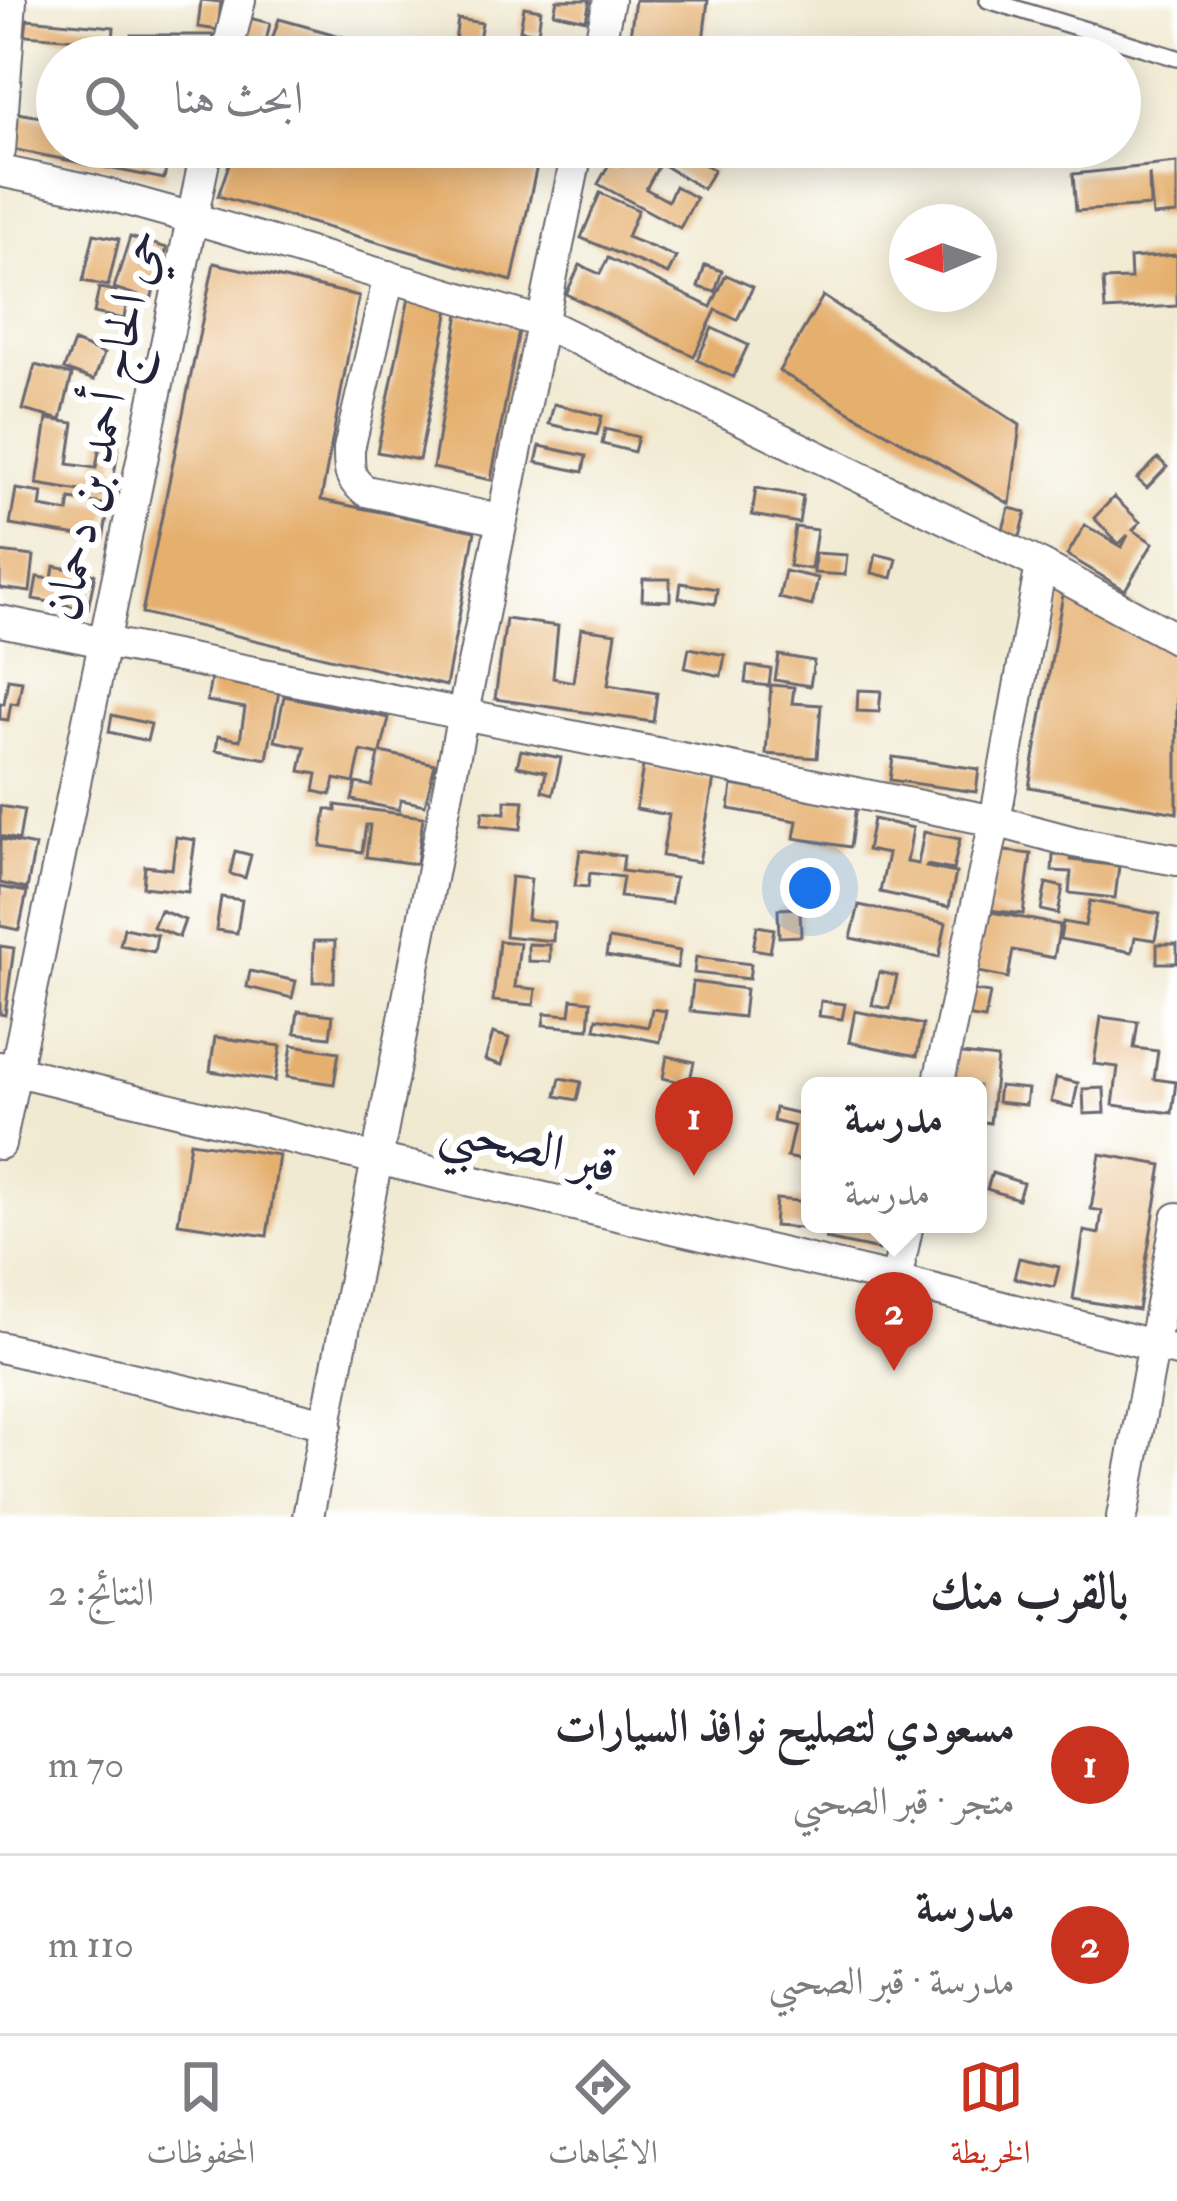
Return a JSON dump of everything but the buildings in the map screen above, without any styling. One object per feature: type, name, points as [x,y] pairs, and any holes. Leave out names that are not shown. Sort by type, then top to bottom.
[{"type":"street","points":[[0,151],[11,0]]},
{"type":"street","points":[[231,36],[240,0]]},
{"type":"street","points":[[601,36],[609,0]]},
{"type":"street","name":"حي الحاج أحمد بن دحمان","points":[[0,1144],[7,1069],[105,644],[203,168]]},
{"type":"street","points":[[308,1517],[574,168]]},
{"type":"street","points":[[0,171],[192,218],[541,322],[1041,565],[1177,639]]},
{"type":"street","points":[[389,276],[349,449],[353,483],[366,491],[501,520]]},
{"type":"street","points":[[940,1077],[995,821],[1041,565]]},
{"type":"street","points":[[0,621],[1177,860]]},
{"type":"street","name":"قبر الصحبي","points":[[7,1069],[1165,1347]]},
{"type":"street","points":[[1122,1517],[1165,1347],[1177,1218]]},
{"type":"street","points":[[896,1280],[906,1233]]},
{"type":"street","points":[[0,1347],[327,1424]]},
{"type":"lane","points":[[988,0],[1105,36]]},
{"type":"lane","points":[[1141,47],[1177,58]]},
{"type":"place","name":"مسعودي لتصليح نوافذ السيارات","points":[[694,1176]]},
{"type":"place","name":"مدرسة","points":[[894,1371]]}]
